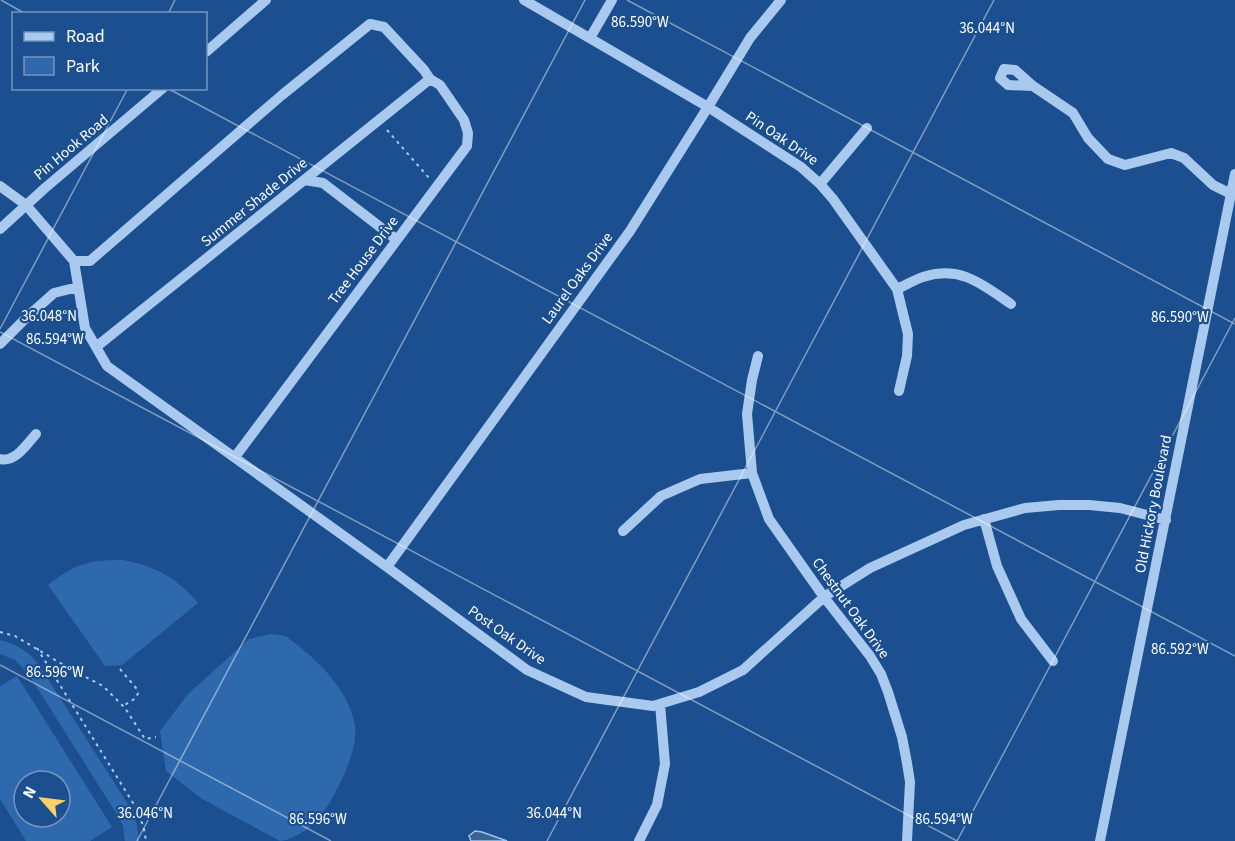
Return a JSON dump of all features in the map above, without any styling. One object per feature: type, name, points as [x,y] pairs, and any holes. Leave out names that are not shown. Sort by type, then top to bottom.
[{"type":"street","points":[[207,51],[267,0]]},
{"type":"street","name":"Pin Oak Drive","points":[[524,0],[708,107],[791,160],[820,184],[897,289],[908,334],[907,356],[899,391]]},
{"type":"street","points":[[590,38],[612,0]]},
{"type":"street","name":"Laurel Oaks Drive","points":[[387,567],[630,231],[750,38],[781,0]]},
{"type":"street","name":"Tree House Drive","points":[[74,261],[90,261],[282,95],[370,24],[384,27],[430,79],[440,85],[464,120],[468,132],[467,146],[235,457]]},
{"type":"street","name":"Summer Shade Drive","points":[[96,347],[430,79]]},
{"type":"street","points":[[1033,86],[1073,113],[1088,138],[1108,159],[1125,165],[1172,153],[1184,158],[1213,185],[1231,194]]},
{"type":"street","name":"Pin Hook Road","points":[[0,229],[161,90]]},
{"type":"street","points":[[820,184],[867,128]]},
{"type":"street","name":"Old Hickory Boulevard","points":[[1101,841],[1235,174]]},
{"type":"street","points":[[305,180],[323,183],[397,240]]},
{"type":"street","points":[[0,186],[26,205],[74,261]]},
{"type":"street","name":"Post Oak Drive","points":[[74,261],[85,328],[107,366],[526,670],[586,697],[653,705],[699,692],[743,670],[824,597],[870,568],[964,525],[1025,508],[1059,505],[1120,508],[1166,520]]},
{"type":"street","points":[[897,289],[921,278],[936,274],[953,274],[980,282],[1011,304]]},
{"type":"street","points":[[0,344],[54,293],[78,287]]},
{"type":"street","name":"Chestnut Oak Drive","points":[[758,356],[747,414],[752,473],[769,519],[881,674],[902,737],[910,782],[907,841]]},
{"type":"street","points":[[0,459],[13,459],[36,434]]},
{"type":"street","points":[[622,531],[661,496],[699,479],[752,473]]},
{"type":"street","points":[[984,519],[997,566],[1021,618],[1053,662]]},
{"type":"street","points":[[639,841],[657,805],[665,764],[660,704]]},
{"type":"path","points":[[387,130],[431,180]]},
{"type":"path","points":[[0,632],[15,636],[103,686],[123,706],[145,739],[156,737]]},
{"type":"path","points":[[37,648],[138,811],[146,841]]},
{"type":"path","points":[[120,669],[138,693],[136,698],[123,706]]},
{"type":"green space","points":[[122,560],[144,565],[164,574],[182,586],[198,603],[122,665],[105,666],[48,585],[66,572],[91,562]]},
{"type":"green space","points":[[271,634],[287,637],[320,665],[346,699],[355,726],[349,763],[337,790],[323,813],[313,825],[304,831],[280,841],[202,799],[166,771],[160,731],[188,694],[249,639]]},
{"type":"green space","points":[[0,640],[24,650],[41,668],[131,809],[137,825],[139,841],[125,841],[123,826],[118,816],[29,675],[15,660],[0,654]]},
{"type":"green space","points":[[17,676],[112,827],[90,841],[26,841],[19,829],[72,829],[72,769],[12,769],[12,818],[0,799],[0,686]]},
{"type":"shaded area","points":[[475,831],[507,841],[471,841],[469,836]]}]
